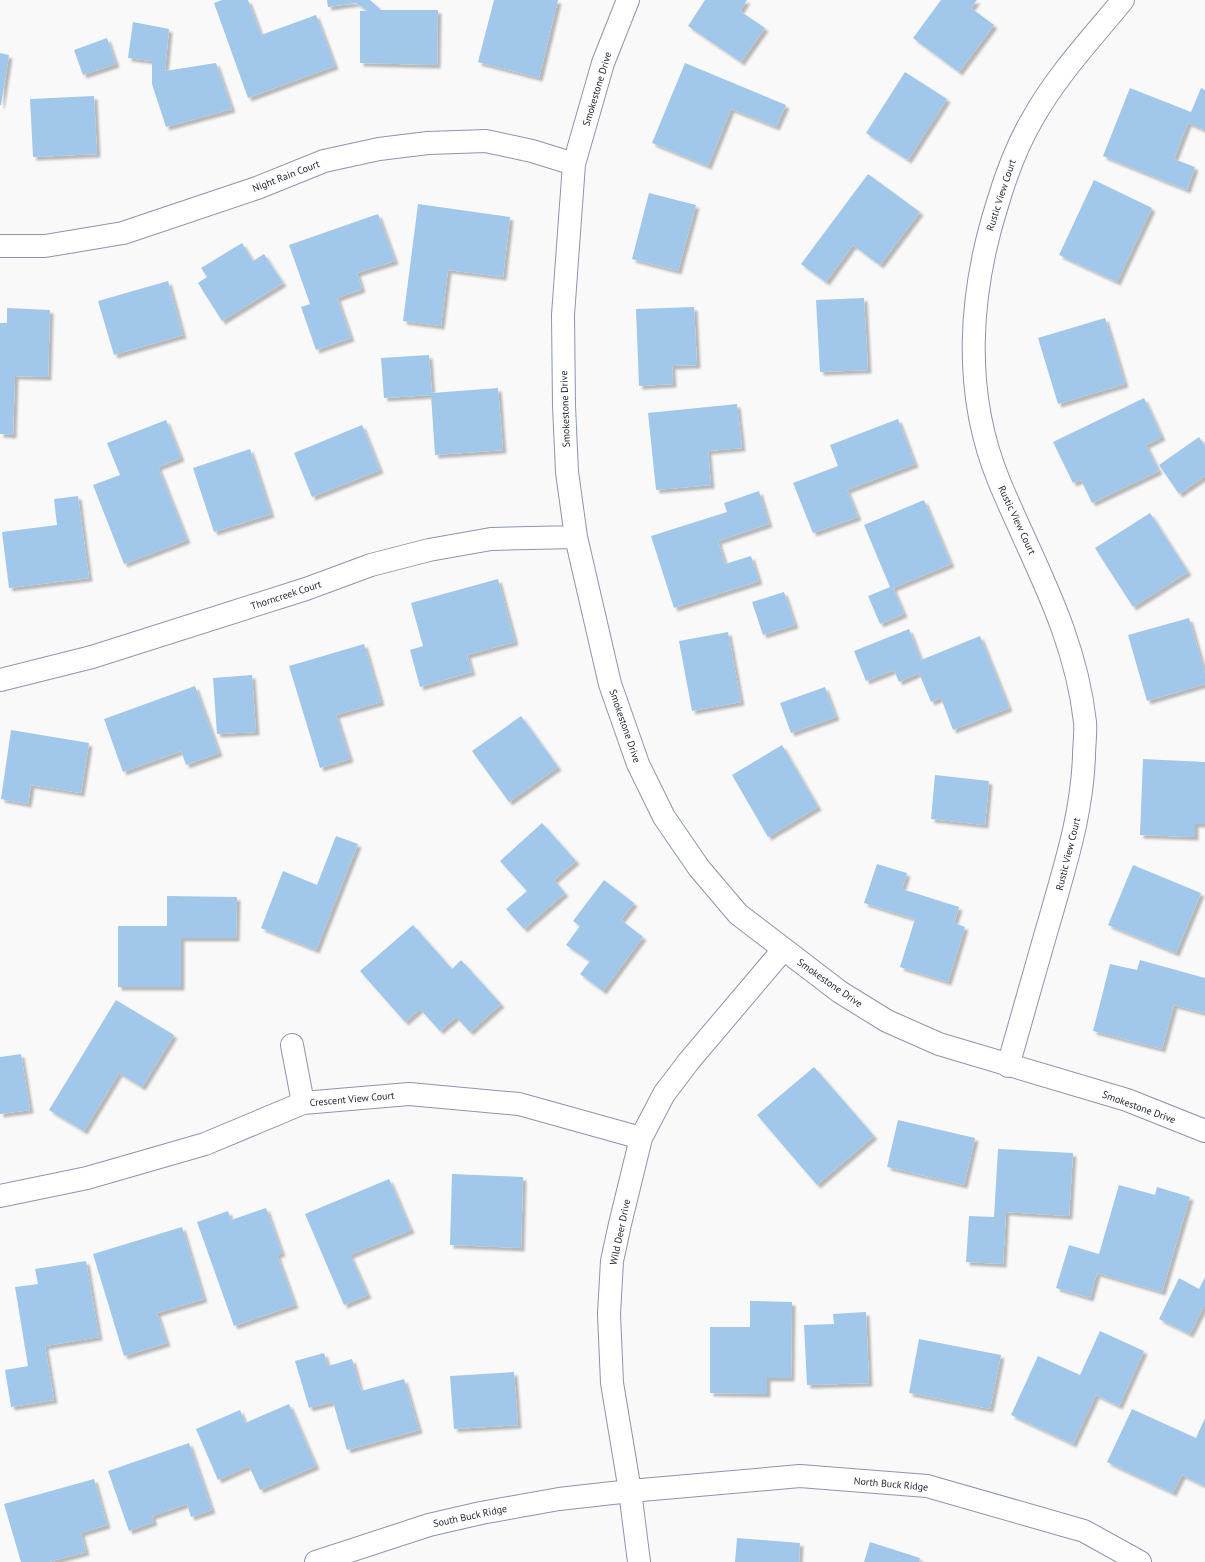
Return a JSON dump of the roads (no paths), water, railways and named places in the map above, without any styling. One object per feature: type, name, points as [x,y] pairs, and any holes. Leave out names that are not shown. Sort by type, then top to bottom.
[{"type":"street","name":"Smokestone Drive","points":[[628,0],[603,63],[574,164],[563,315],[564,406],[567,472],[576,537],[610,684],[638,764],[664,817],[699,868],[738,914],[783,950],[840,992],[887,1021],[939,1044],[1008,1066],[1127,1100],[1205,1132]]},
{"type":"street","name":"Rustic View Court","points":[[1008,1066],[1076,829],[1084,774],[1085,725],[1079,682],[1067,639],[1052,597],[998,479],[982,432],[974,380],[973,324],[979,276],[989,230],[1012,157],[1034,116],[1061,76],[1123,0]]},
{"type":"street","name":"Night Rain Court","points":[[0,246],[45,246],[123,233],[257,188],[324,161],[379,149],[428,143],[486,140],[532,150],[574,164]]},
{"type":"street","name":"Thorncreek Court","points":[[0,680],[92,657],[306,589],[371,565],[429,550],[491,539],[576,537]]},
{"type":"street","name":"Wild Deer Drive","points":[[639,1562],[630,1491],[612,1383],[610,1314],[612,1261],[641,1138],[664,1094],[783,950]]},
{"type":"street","points":[[292,1044],[302,1103]]},
{"type":"street","name":"Crescent View Court","points":[[0,1196],[87,1178],[205,1144],[302,1103],[409,1094],[519,1104],[641,1138]]},
{"type":"street","name":"North Buck Ridge","points":[[630,1491],[800,1476],[927,1486],[1084,1531],[1140,1562]]},
{"type":"street","name":"South Buck Ridge","points":[[316,1562],[376,1541],[459,1518],[559,1499],[630,1491]]}]
